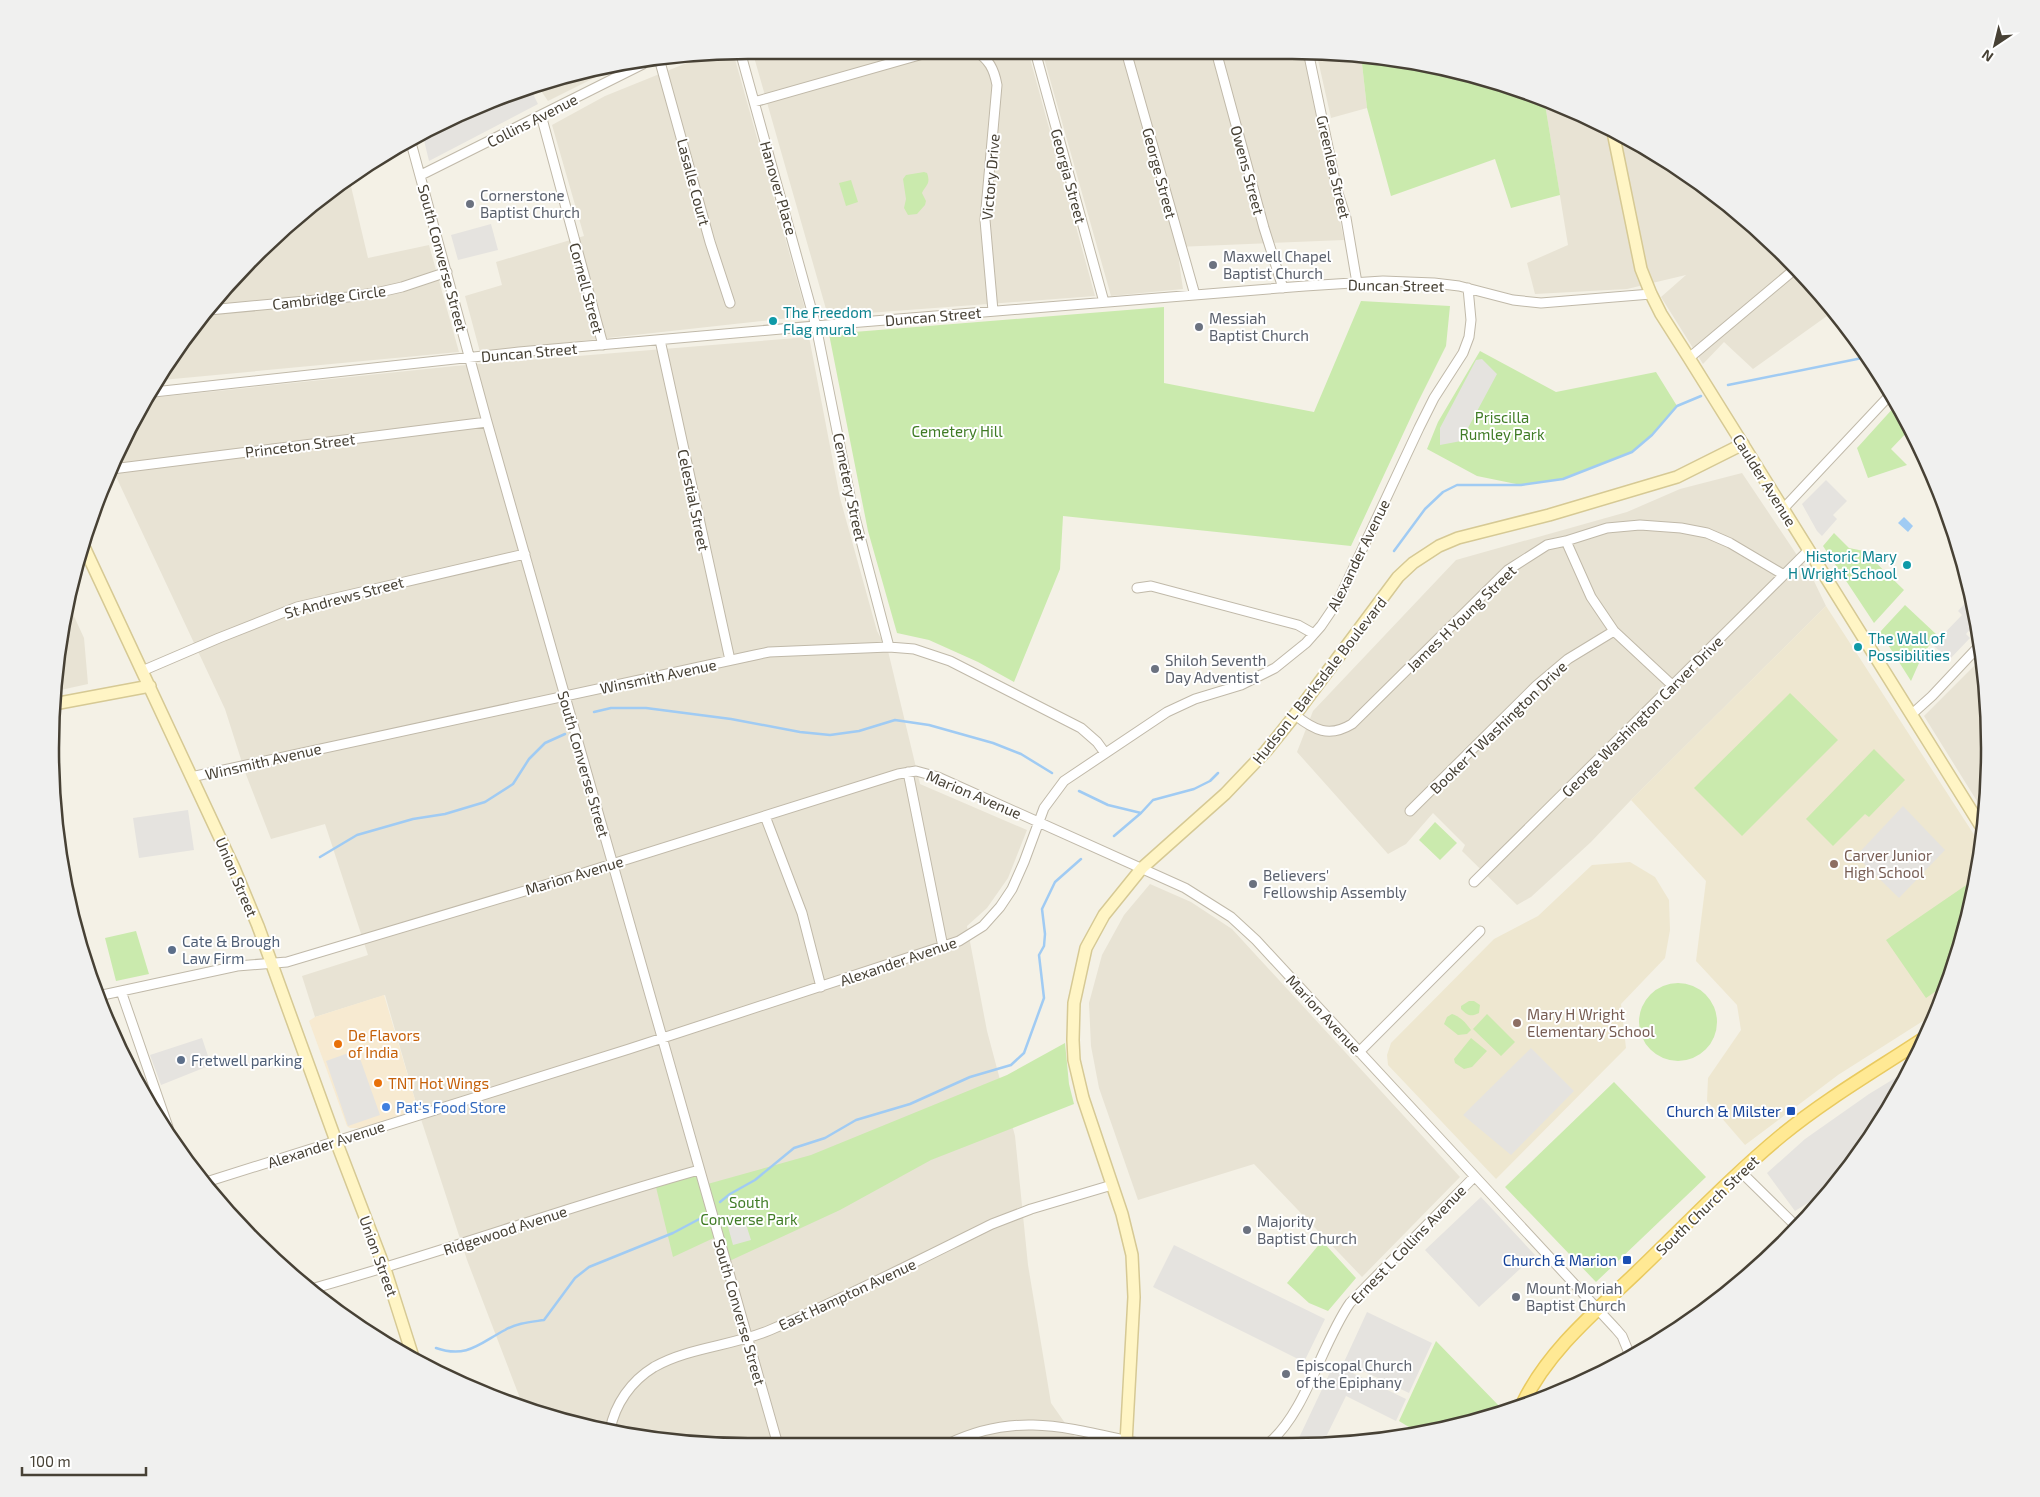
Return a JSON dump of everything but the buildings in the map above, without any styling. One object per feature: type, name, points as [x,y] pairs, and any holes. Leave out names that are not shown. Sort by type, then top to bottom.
[{"type":"main road","name":"South Church Street","points":[[1527,1397],[1553,1356],[1597,1310],[1741,1172],[1799,1122],[1914,1045]]},
{"type":"street","name":"Hanover Place","points":[[742,59],[816,326]]},
{"type":"street","points":[[754,102],[905,59]]},
{"type":"street","name":"Victory Drive","points":[[984,59],[990,64],[997,84],[985,220],[993,311]]},
{"type":"street","name":"Georgia Street","points":[[1036,59],[1104,302]]},
{"type":"street","name":"George Street","points":[[1128,59],[1194,295]]},
{"type":"street","name":"Owens Street","points":[[1218,59],[1264,228],[1283,288]]},
{"type":"street","name":"Greenlea Street","points":[[1310,59],[1337,190],[1346,218],[1357,283]]},
{"type":"street","name":"Lasalle Court","points":[[661,65],[710,242],[730,303]]},
{"type":"street","name":"Collins Avenue","points":[[421,175],[632,69]]},
{"type":"street","name":"Cornell Street","points":[[541,115],[603,346]]},
{"type":"street","name":"Caulder Avenue","points":[[1614,139],[1638,256],[1651,294],[1742,444],[1977,820]]},
{"type":"street","name":"South Converse Street","points":[[412,147],[448,272],[487,422],[776,1438]]},
{"type":"street","name":"Cambridge Circle","points":[[217,309],[348,297],[380,292],[448,272]]},
{"type":"street","points":[[1689,358],[1790,273]]},
{"type":"street","name":"Duncan Street","points":[[159,391],[469,357],[993,311],[1357,283],[1408,282],[1468,288],[1513,300],[1541,303],[1651,294]]},
{"type":"street","name":"Alexander Avenue","points":[[211,1180],[821,987],[943,947],[972,934],[983,926],[1000,907],[1017,879],[1050,798],[1064,781],[1153,720],[1181,705],[1241,685],[1275,668],[1297,651],[1314,634],[1338,601],[1422,421],[1434,398],[1464,353],[1469,337],[1471,320],[1468,288]]},
{"type":"street","name":"Cemetery Street","points":[[816,326],[852,506],[889,647]]},
{"type":"street","name":"Celestial Street","points":[[660,340],[730,660]]},
{"type":"street","points":[[1783,509],[1886,399]]},
{"type":"street","name":"Princeton Street","points":[[119,468],[487,422]]},
{"type":"street","name":"Hudson L Barksdale Boulevard","points":[[1130,1438],[1134,1276],[1128,1234],[1078,1079],[1073,1040],[1074,1002],[1086,948],[1094,931],[1114,900],[1142,868],[1231,788],[1266,752],[1398,576],[1413,564],[1439,546],[1458,538],[1549,515],[1677,477],[1742,444]]},
{"type":"street","name":"James H Young Street","points":[[1295,715],[1312,728],[1324,731],[1344,729],[1352,724],[1508,570],[1547,545],[1607,528],[1640,524],[1681,528],[1707,534],[1730,543],[1784,575]]},
{"type":"street","points":[[1566,541],[1591,597],[1614,631],[1672,686]]},
{"type":"street","name":"George Washington Carver Drive","points":[[1474,882],[1809,550]]},
{"type":"street","name":"Union Street","points":[[87,553],[234,868],[385,1269],[411,1350]]},
{"type":"street","name":"St Andrews Street","points":[[142,671],[297,607],[525,554]]},
{"type":"street","points":[[1137,588],[1151,586],[1298,625],[1314,634]]},
{"type":"street","name":"Booker T Washington Drive","points":[[1410,811],[1536,686],[1568,659],[1614,631]]},
{"type":"street","name":"Winsmith Avenue","points":[[191,777],[769,652],[889,647],[914,649],[950,660],[1081,728],[1090,734],[1105,753]]},
{"type":"street","points":[[1912,714],[1932,696],[1974,651]]},
{"type":"street","points":[[60,703],[150,686]]},
{"type":"street","points":[[908,772],[943,947]]},
{"type":"street","name":"Marion Avenue","points":[[104,995],[237,966],[287,962],[908,772],[931,774],[1185,888],[1231,917],[1256,940],[1622,1336],[1628,1350]]},
{"type":"street","points":[[765,816],[802,912],[821,987]]},
{"type":"street","points":[[1359,1052],[1480,931]]},
{"type":"street","points":[[122,991],[163,1113]]},
{"type":"street","name":"Ridgewood Avenue","points":[[318,1287],[385,1269],[590,1202],[699,1170]]},
{"type":"street","points":[[1741,1172],[1792,1222]]},
{"type":"street","name":"Ernest L Collins Avenue","points":[[1274,1438],[1294,1411],[1339,1320],[1350,1303],[1474,1177]]},
{"type":"street","name":"East Hampton Avenue","points":[[611,1424],[614,1413],[631,1385],[648,1371],[667,1361],[768,1331],[992,1224],[1040,1206],[1112,1185]]},
{"type":"street","points":[[963,1438],[983,1430],[1026,1424],[1048,1425],[1111,1438]]},
{"type":"shaded area","points":[[735,59],[807,316],[480,352],[465,296],[502,285],[496,262],[584,236],[552,125],[605,96],[691,61]]},
{"type":"shaded area","points":[[755,59],[1030,59],[1095,296],[828,316]]},
{"type":"shaded area","points":[[1044,59],[1306,59],[1344,240],[1177,247],[1183,289],[1111,296]]},
{"type":"shaded area","points":[[1318,60],[1362,63],[1367,108],[1331,118]]},
{"type":"shaded area","points":[[599,75],[548,101],[541,91]]},
{"type":"shaded area","points":[[533,93],[538,104],[429,161],[424,140],[485,111]]},
{"type":"shaded area","points":[[1546,107],[1597,130],[1636,151],[1675,175],[1711,201],[1779,261],[1829,318],[1827,316],[1753,369],[1724,342],[1703,364],[1661,297],[1686,275],[1627,289],[1535,294],[1527,263],[1568,245]]},
{"type":"shaded area","points":[[351,185],[368,258],[429,245],[459,352],[166,380],[201,329],[261,261],[294,230]]},
{"type":"shaded area","points":[[491,224],[498,250],[458,260],[451,235]]},
{"type":"shaded area","points":[[809,337],[840,498],[877,631],[888,651],[920,784],[1027,830],[1008,878],[987,908],[967,926],[987,1031],[1015,1136],[1028,1265],[1051,1403],[1076,1438],[703,1437],[614,1425],[570,1415],[521,1400],[467,1260],[418,1110],[385,995],[315,1017],[302,976],[368,955],[325,824],[271,839],[245,772],[225,709],[115,475],[130,443],[155,397],[455,366]]},
{"type":"shaded area","points":[[1482,359],[1497,374],[1461,441],[1440,445],[1440,428],[1476,360]]},
{"type":"shaded area","points":[[1742,473],[1813,579],[1826,606],[1591,842],[1531,897],[1517,905],[1462,851],[1465,845],[1433,813],[1406,844],[1388,854],[1297,752],[1313,711],[1456,560],[1627,512],[1680,489]]},
{"type":"shaded area","points":[[1826,480],[1847,501],[1833,515],[1837,519],[1822,536],[1817,531],[1802,504]]},
{"type":"shaded area","points":[[1965,603],[1970,629],[1966,634],[1970,638],[1949,660],[1933,645],[1962,615],[1958,611]]},
{"type":"shaded area","name":"Carver Junior High School","points":[[1826,606],[1975,837],[1968,883],[1958,927],[1945,970],[1926,1019],[1838,1075],[1745,1145],[1707,1101],[1708,1078],[1741,1030],[1737,1005],[1696,961],[1706,881],[1631,800]]},
{"type":"shaded area","points":[[72,613],[84,638],[88,684],[61,690]]},
{"type":"shaded area","points":[[1976,664],[1980,703],[1981,748],[1979,804],[1924,716]]},
{"type":"shaded area","points":[[1903,806],[1945,850],[1899,898],[1856,856]]},
{"type":"shaded area","points":[[188,810],[194,850],[139,858],[133,818]]},
{"type":"shaded area","name":"Mary H Wright Elementary School","points":[[1630,862],[1655,877],[1669,900],[1670,930],[1665,958],[1621,1004],[1626,1048],[1496,1179],[1388,1065],[1387,1055],[1391,1043],[1494,939],[1538,916],[1592,865]]},
{"type":"shaded area","points":[[1150,884],[1191,902],[1232,929],[1460,1177],[1362,1277],[1254,1164],[1138,1200],[1099,1088],[1091,1046],[1089,1003],[1102,955],[1124,915]]},
{"type":"shaded area","points":[[384,995],[418,1110],[361,1128],[350,1128],[347,1126],[309,1021],[315,1017]]},
{"type":"shaded area","name":"Fretwell parking","points":[[202,1038],[211,1065],[161,1085],[150,1055]]},
{"type":"shaded area","points":[[1531,1048],[1574,1091],[1511,1155],[1463,1115]]},
{"type":"shaded area","points":[[357,1050],[380,1115],[348,1126],[326,1061]]},
{"type":"shaded area","points":[[1898,1076],[1865,1132],[1839,1168],[1813,1200],[1795,1211],[1767,1173],[1805,1139],[1869,1094]]},
{"type":"shaded area","points":[[1481,1197],[1535,1255],[1479,1307],[1425,1250]]},
{"type":"shaded area","points":[[744,1218],[751,1240],[733,1245],[727,1223]]},
{"type":"shaded area","points":[[1174,1245],[1325,1319],[1304,1362],[1153,1287]]},
{"type":"shaded area","points":[[1367,1312],[1432,1343],[1409,1393],[1344,1362]]},
{"type":"shaded area","points":[[1334,1364],[1406,1399],[1396,1421],[1346,1396],[1326,1437],[1299,1438]]},
{"type":"green space","points":[[1362,63],[1426,72],[1470,82],[1546,107],[1560,195],[1511,208],[1495,159],[1391,196],[1367,108]]},
{"type":"green space","points":[[927,173],[928,180],[928,184],[922,193],[926,201],[925,205],[917,214],[908,215],[904,208],[906,199],[903,179],[906,175]]},
{"type":"green space","points":[[851,180],[858,202],[846,206],[839,183]]},
{"type":"green space","name":"Cemetery Hill","points":[[1361,301],[1450,306],[1446,346],[1351,546],[1063,516],[1060,569],[1014,682],[978,662],[929,640],[897,633],[868,531],[829,334],[1164,307],[1164,383],[1314,412]]},
{"type":"green space","name":"Priscilla Rumley Park","points":[[1480,351],[1556,392],[1656,372],[1677,406],[1652,435],[1632,452],[1563,479],[1521,485],[1477,476],[1427,449],[1438,422]]},
{"type":"green space","points":[[1892,409],[1905,434],[1891,449],[1907,465],[1868,478],[1857,448]]},
{"type":"green space","points":[[1834,533],[1849,548],[1864,551],[1904,590],[1874,623],[1823,546]]},
{"type":"green space","points":[[1905,605],[1937,635],[1923,654],[1911,681],[1880,632]]},
{"type":"green space","points":[[1790,693],[1838,740],[1742,836],[1694,788]]},
{"type":"green space","points":[[1874,749],[1905,780],[1869,817],[1865,814],[1833,846],[1806,819]]},
{"type":"green space","points":[[1435,822],[1457,843],[1440,860],[1419,840]]},
{"type":"green space","points":[[1968,884],[1958,927],[1937,990],[1926,998],[1886,940]]},
{"type":"green space","points":[[136,931],[149,974],[116,981],[105,938]]},
{"type":"green space","points":[[1670,983],[1686,983],[1700,989],[1711,1000],[1717,1014],[1717,1030],[1711,1044],[1700,1055],[1686,1061],[1670,1061],[1656,1055],[1645,1044],[1639,1030],[1639,1014],[1645,1000],[1656,989]]},
{"type":"green space","points":[[1469,1001],[1474,1001],[1480,1005],[1479,1013],[1470,1015],[1461,1009],[1461,1006]]},
{"type":"green space","points":[[1452,1014],[1469,1027],[1471,1030],[1467,1034],[1458,1035],[1444,1024],[1447,1017]]},
{"type":"green space","points":[[1487,1014],[1515,1042],[1501,1056],[1473,1029]]},
{"type":"green space","points":[[1471,1038],[1487,1051],[1472,1067],[1464,1069],[1455,1063],[1454,1059]]},
{"type":"green space","name":"South Converse Park","points":[[1065,1043],[1069,1084],[1074,1104],[931,1160],[840,1210],[725,1263],[718,1236],[673,1257],[655,1183],[699,1170],[704,1185],[811,1155],[1007,1075]]},
{"type":"green space","points":[[1614,1082],[1706,1177],[1596,1282],[1505,1187]]},
{"type":"green space","points":[[1322,1241],[1356,1278],[1328,1311],[1309,1303],[1287,1283]]},
{"type":"green space","points":[[1436,1341],[1499,1406],[1470,1415],[1410,1428],[1399,1421]]},
{"type":"water","points":[[1904,517],[1913,526],[1908,532],[1898,523]]},
{"type":"waterway","points":[[1728,385],[1860,358]]},
{"type":"waterway","points":[[1394,551],[1425,509],[1443,492],[1457,485],[1521,485],[1563,479],[1632,452],[1652,435],[1677,406],[1701,396]]},
{"type":"waterway","points":[[594,712],[611,708],[646,708],[830,735],[859,731],[895,720],[929,725],[993,743],[1021,754],[1052,773]]},
{"type":"waterway","points":[[320,857],[357,835],[413,819],[445,814],[485,802],[513,784],[529,759],[545,743],[565,734]]},
{"type":"waterway","points":[[1114,836],[1153,800],[1194,789],[1210,781],[1218,773]]},
{"type":"waterway","points":[[1079,791],[1108,805],[1141,813]]},
{"type":"waterway","points":[[720,1202],[755,1180],[794,1148],[825,1138],[856,1120],[910,1104],[970,1077],[1011,1065],[1024,1053],[1044,998],[1039,955],[1044,946],[1045,934],[1042,909],[1055,882],[1081,859]]},
{"type":"waterway","points":[[436,1348],[456,1352],[465,1351],[514,1326],[544,1320],[575,1278],[589,1267],[673,1233],[705,1216]]},
{"type":"place","name":"Cornerstone Baptist Church","points":[[470,204]]},
{"type":"place","name":"Maxwell Chapel Baptist Church","points":[[1213,265]]},
{"type":"place","name":"The Freedom Flag mural","points":[[773,321]]},
{"type":"place","name":"Messiah Baptist Church","points":[[1199,327]]},
{"type":"place","name":"Historic Mary H Wright School","points":[[1907,565]]},
{"type":"place","name":"The Wall of Possibilities","points":[[1858,647]]},
{"type":"place","name":"Shiloh Seventh Day Adventist","points":[[1155,669]]},
{"type":"place","name":"Carver Junior High School","points":[[1834,864]]},
{"type":"place","name":"Believers' Fellowship Assembly","points":[[1253,884]]},
{"type":"place","name":"Cate & Brough Law Firm","points":[[172,950]]},
{"type":"place","name":"Mary H Wright Elementary School","points":[[1517,1023]]},
{"type":"place","name":"De Flavors of India","points":[[338,1044]]},
{"type":"place","name":"Fretwell parking","points":[[181,1060]]},
{"type":"place","name":"TNT Hot Wings","points":[[378,1083]]},
{"type":"place","name":"Pat's Food Store","points":[[386,1107]]},
{"type":"place","name":"Church & Milster","points":[[1791,1111]]},
{"type":"place","name":"Majority Baptist Church","points":[[1247,1230]]},
{"type":"place","name":"Church & Marion","points":[[1627,1260]]},
{"type":"place","name":"Mount Moriah Baptist Church","points":[[1516,1297]]},
{"type":"place","name":"Episcopal Church of the Epiphany","points":[[1286,1374]]}]
